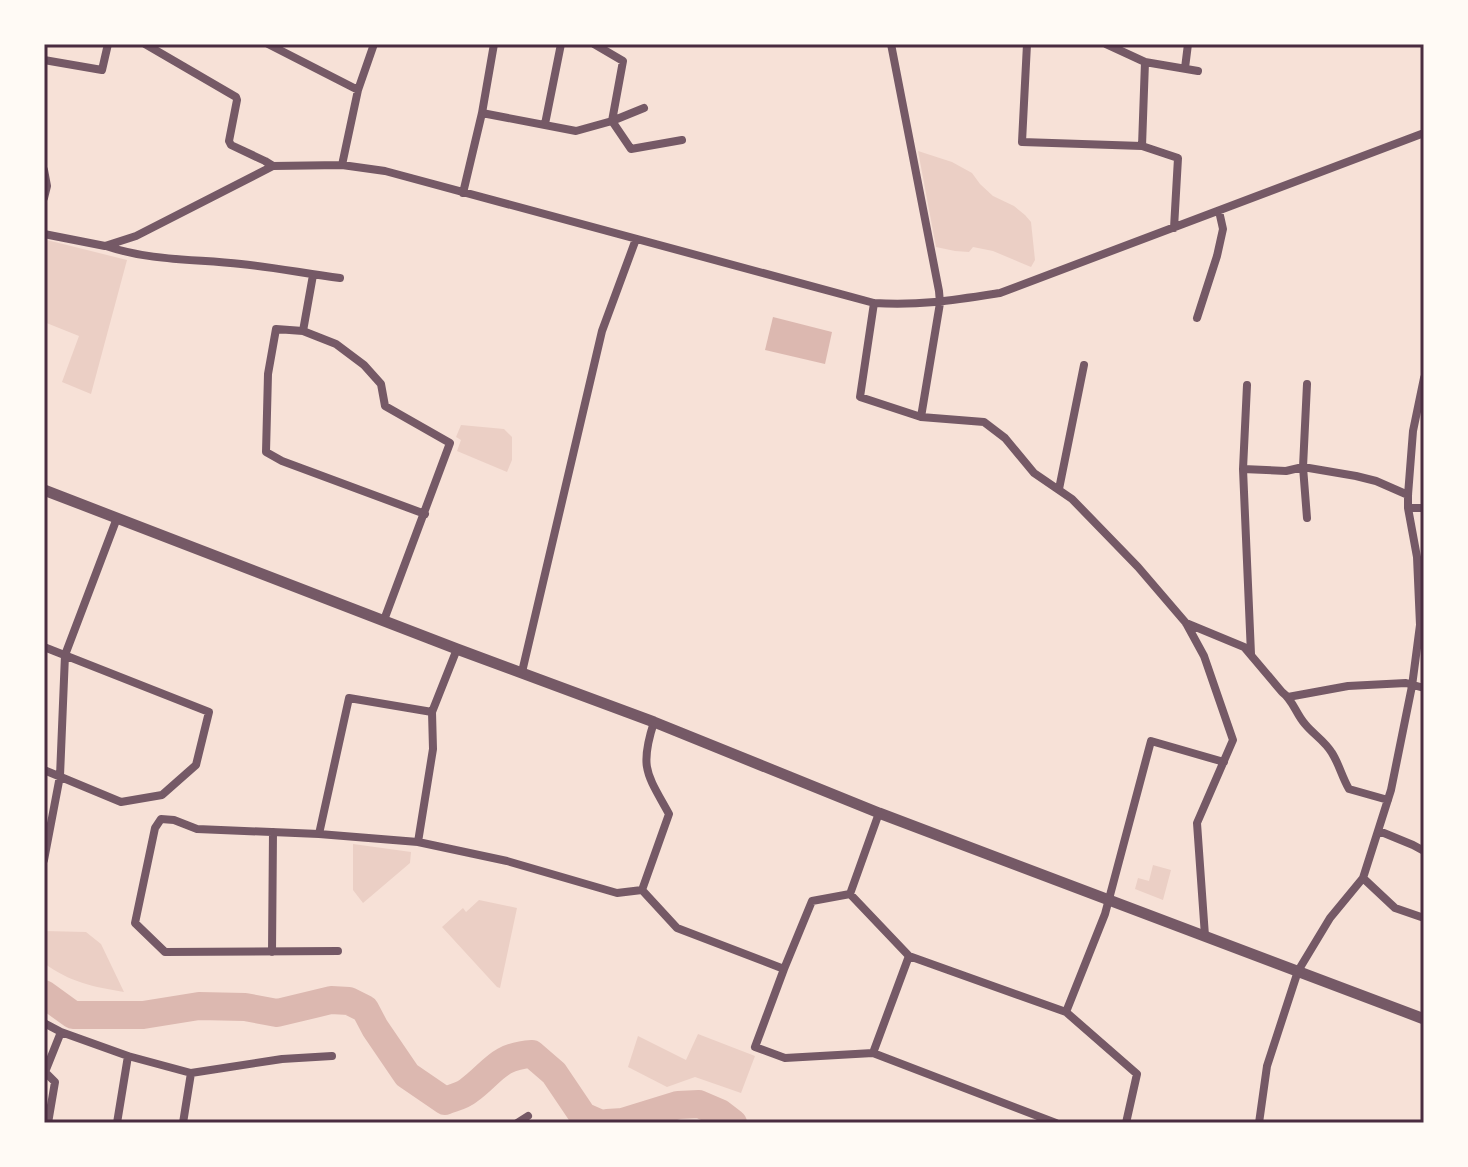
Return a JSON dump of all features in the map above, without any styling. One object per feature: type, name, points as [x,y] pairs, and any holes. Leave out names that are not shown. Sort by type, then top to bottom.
[{"type":"street","points":[[44,60],[102,70],[108,44]]},
{"type":"street","points":[[145,44],[236,97],[229,141],[231,145],[273,166]]},
{"type":"street","points":[[268,44],[358,90]]},
{"type":"street","points":[[342,165],[358,90],[374,44]]},
{"type":"street","points":[[463,193],[494,44]]},
{"type":"street","points":[[545,124],[561,44]]},
{"type":"street","points":[[594,44],[623,61],[612,121],[631,149],[682,140]]},
{"type":"street","points":[[891,44],[940,303],[921,417]]},
{"type":"street","points":[[1027,44],[1022,142],[1142,146],[1178,158],[1174,228]]},
{"type":"street","points":[[1107,44],[1145,62],[1198,71]]},
{"type":"street","points":[[1185,68],[1188,44]]},
{"type":"street","points":[[1142,146],[1145,62]]},
{"type":"street","points":[[482,113],[576,131],[644,108]]},
{"type":"street","points":[[105,246],[136,236],[273,166],[342,165],[385,171],[874,303],[940,303],[1000,293],[1424,133]]},
{"type":"street","points":[[44,170],[47,186],[44,198]]},
{"type":"street","points":[[1197,318],[1223,229],[1219,211]]},
{"type":"street","points":[[44,234],[105,246],[128,254],[242,264],[340,278]]},
{"type":"street","points":[[522,672],[602,331],[636,239]]},
{"type":"street","points":[[303,331],[313,275]]},
{"type":"street","points":[[874,303],[860,397],[921,417],[984,422],[1005,438],[1034,473],[1072,499],[1138,567],[1186,623],[1204,656],[1233,740],[1197,823],[1205,936]]},
{"type":"street","points":[[384,620],[425,514],[450,443],[385,406],[381,384],[364,365],[336,344],[303,331],[276,329],[268,374],[266,452],[282,461],[425,514]]},
{"type":"street","points":[[1059,489],[1084,365]]},
{"type":"street","points":[[1259,1123],[1267,1066],[1298,971],[1330,918],[1363,878],[1388,800],[1412,686],[1420,625],[1417,557],[1408,495],[1413,431],[1424,378]]},
{"type":"street","points":[[1307,384],[1303,467],[1307,518]]},
{"type":"street","points":[[1247,385],[1243,469],[1251,654]]},
{"type":"street","points":[[1243,469],[1286,471],[1303,467],[1376,481],[1408,495]]},
{"type":"street","points":[[44,490],[654,722],[879,813],[1424,1019]]},
{"type":"street","points":[[1408,508],[1424,508]]},
{"type":"street","points":[[44,860],[60,776],[65,655],[117,518]]},
{"type":"street","points":[[1186,623],[1244,647],[1288,697],[1304,724],[1332,752],[1349,789],[1388,800]]},
{"type":"street","points":[[44,647],[209,712],[196,765],[162,795],[121,802],[44,770]]},
{"type":"street","points":[[418,842],[433,749],[432,712],[457,649]]},
{"type":"street","points":[[1288,697],[1348,686],[1406,683],[1424,688]]},
{"type":"street","points":[[319,834],[349,698],[432,712]]},
{"type":"street","points":[[642,890],[669,814],[646,772],[646,746],[654,722]]},
{"type":"street","points":[[1066,1012],[1105,914],[1151,741],[1224,762]]},
{"type":"street","points":[[850,894],[879,813]]},
{"type":"street","points":[[338,951],[165,952],[135,923],[155,828],[161,819],[174,820],[197,829],[418,842],[507,861],[617,893],[642,890]]},
{"type":"street","points":[[1379,831],[1424,851]]},
{"type":"street","points":[[272,952],[273,832]]},
{"type":"street","points":[[1363,878],[1395,908],[1424,918]]},
{"type":"street","points":[[642,890],[677,928],[784,969]]},
{"type":"street","points":[[850,894],[909,956],[1066,1012],[1137,1074],[1126,1123]]},
{"type":"street","points":[[850,894],[812,901],[755,1047],[785,1058],[873,1053],[1056,1123]]},
{"type":"street","points":[[873,1053],[909,956]]},
{"type":"street","points":[[44,1023],[128,1056],[191,1073],[282,1059],[332,1056]]},
{"type":"street","points":[[48,1123],[55,1082],[45,1072],[61,1032]]},
{"type":"street","points":[[117,1123],[128,1056]]},
{"type":"street","points":[[183,1123],[191,1073]]},
{"type":"street","points":[[517,1123],[528,1116]]},
{"type":"shaded area","points":[[918,151],[952,162],[972,173],[993,196],[1025,215],[1031,222],[1035,260],[1031,267],[993,251],[973,247],[969,252],[936,247]]},
{"type":"shaded area","points":[[47,240],[127,260],[91,394],[62,382],[79,336],[44,322],[44,242]]},
{"type":"shaded area","points":[[773,317],[832,332],[825,364],[765,350]]},
{"type":"shaded area","points":[[461,425],[504,429],[512,437],[512,460],[507,472],[457,451],[461,440],[456,437]]},
{"type":"shaded area","points":[[353,844],[411,852],[410,863],[363,903],[353,890]]},
{"type":"shaded area","points":[[1153,865],[1171,870],[1163,900],[1135,889],[1138,878],[1149,881]]},
{"type":"shaded area","points":[[479,900],[517,908],[500,988],[442,927],[463,908],[466,912]]},
{"type":"shaded area","points":[[44,931],[86,932],[101,944],[124,992],[82,983],[44,963]]},
{"type":"shaded area","points":[[698,1034],[755,1056],[741,1093],[695,1077],[667,1087],[628,1067],[638,1036],[686,1060]]},
{"type":"waterway","points":[[44,994],[73,1015],[143,1015],[199,1006],[245,1007],[277,1013],[331,1000],[349,1001],[365,1009],[407,1075],[445,1101],[466,1093],[503,1062],[532,1054],[554,1073],[583,1116],[599,1123]]},
{"type":"waterway","points":[[607,1123],[623,1122],[678,1105],[699,1104],[733,1123]]}]
